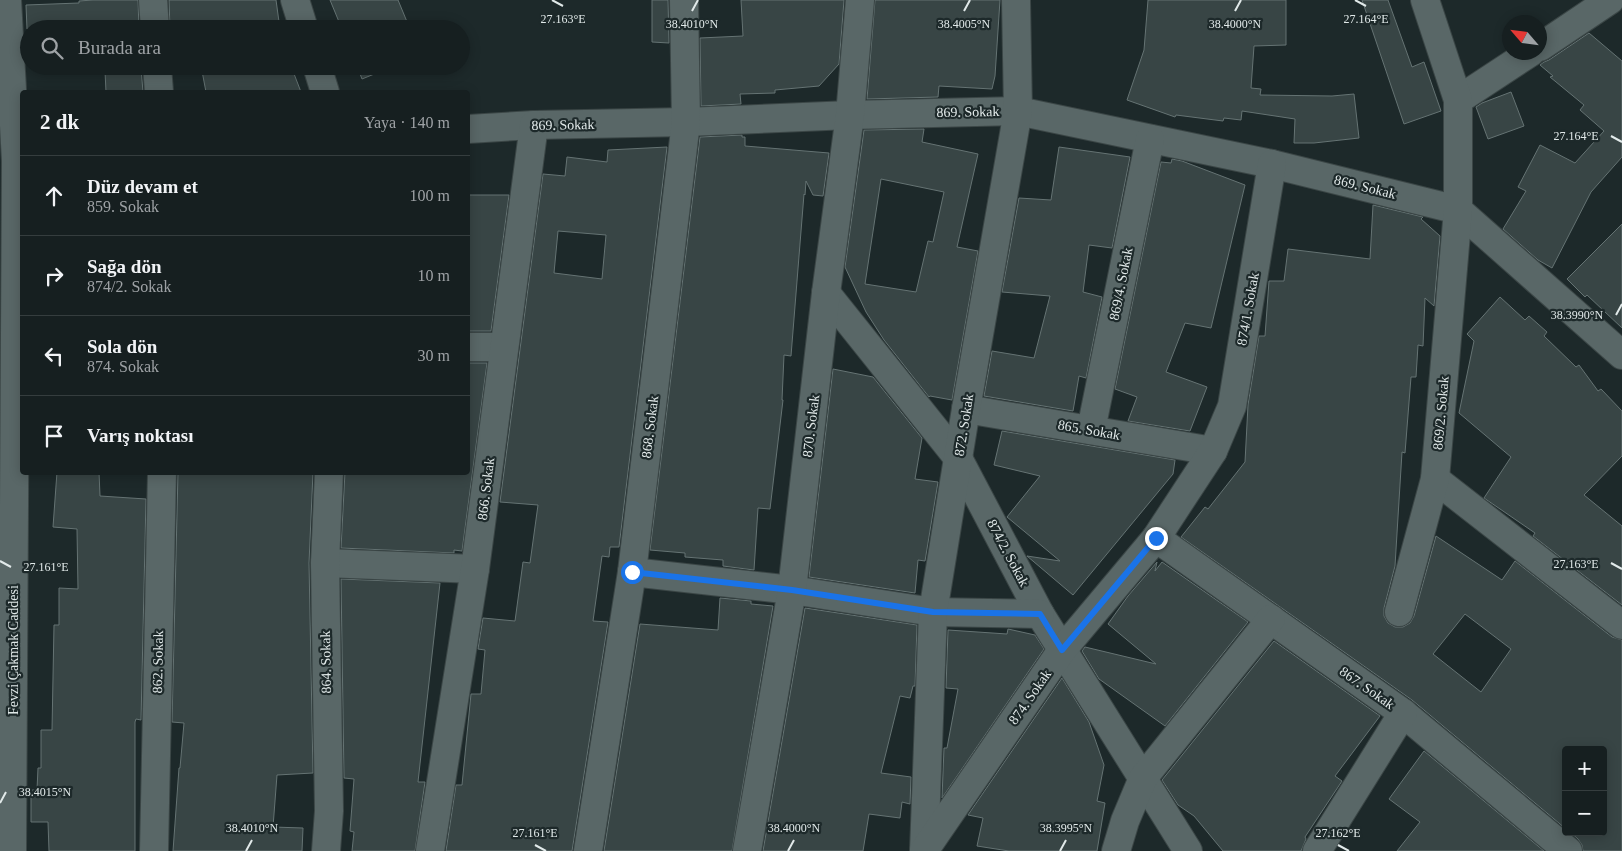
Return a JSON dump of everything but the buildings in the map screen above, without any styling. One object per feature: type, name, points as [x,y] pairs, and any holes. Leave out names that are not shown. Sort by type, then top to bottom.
[{"type":"street","name":"Fevzi Çakmak Caddesi","points":[[7,0],[13,160],[12,851]]},
{"type":"street","points":[[153,0],[154,20]]},
{"type":"street","points":[[295,0],[301,20]]},
{"type":"street","name":"868. Sokak","points":[[588,851],[632,572],[686,122],[684,0]]},
{"type":"street","name":"870. Sokak","points":[[747,851],[792,590],[826,293],[850,116],[860,0]]},
{"type":"street","name":"872. Sokak","points":[[924,851],[933,612],[1018,111],[1016,0]]},
{"type":"street","name":"869/2. Sokak","points":[[1399,612],[1435,479],[1458,210],[1458,100],[1425,0]]},
{"type":"street","points":[[1547,42],[1610,0]]},
{"type":"street","points":[[1618,0],[1622,4]]},
{"type":"street","points":[[1458,100],[1519,60]]},
{"type":"street","points":[[158,75],[159,90]]},
{"type":"street","points":[[320,75],[325,90]]},
{"type":"street","name":"869. Sokak","points":[[470,129],[534,125],[1018,111],[1272,164],[1458,210]]},
{"type":"street","name":"866. Sokak","points":[[430,851],[475,570],[534,125]]},
{"type":"street","name":"869/4. Sokak","points":[[1091,430],[1150,139]]},
{"type":"street","name":"874/1. Sokak","points":[[1213,451],[1232,406],[1272,164]]},
{"type":"street","points":[[1458,210],[1622,355]]},
{"type":"street","name":"874/2. Sokak","points":[[826,293],[958,458],[1040,614],[1188,851]]},
{"type":"street","points":[[470,346],[504,347]]},
{"type":"street","name":"865. Sokak","points":[[966,409],[1213,451]]},
{"type":"street","name":"874. Sokak","points":[[924,851],[1062,650],[1156,538],[1213,451]]},
{"type":"street","name":"862. Sokak","points":[[154,851],[162,475]]},
{"type":"street","name":"864. Sokak","points":[[326,851],[329,811],[325,563],[329,475]]},
{"type":"street","points":[[1435,479],[1622,625]]},
{"type":"street","name":"867. Sokak","points":[[1156,538],[1403,713],[1568,851]]},
{"type":"street","points":[[325,563],[475,570]]},
{"type":"street","points":[[632,572],[792,590],[933,612],[1040,614]]},
{"type":"street","points":[[1116,851],[1125,821],[1143,778],[1271,619]]},
{"type":"street","points":[[1317,851],[1403,713]]},
{"type":"route","points":[[632,572],[792,590],[933,612],[1040,614],[1062,650],[1156,538]]}]
